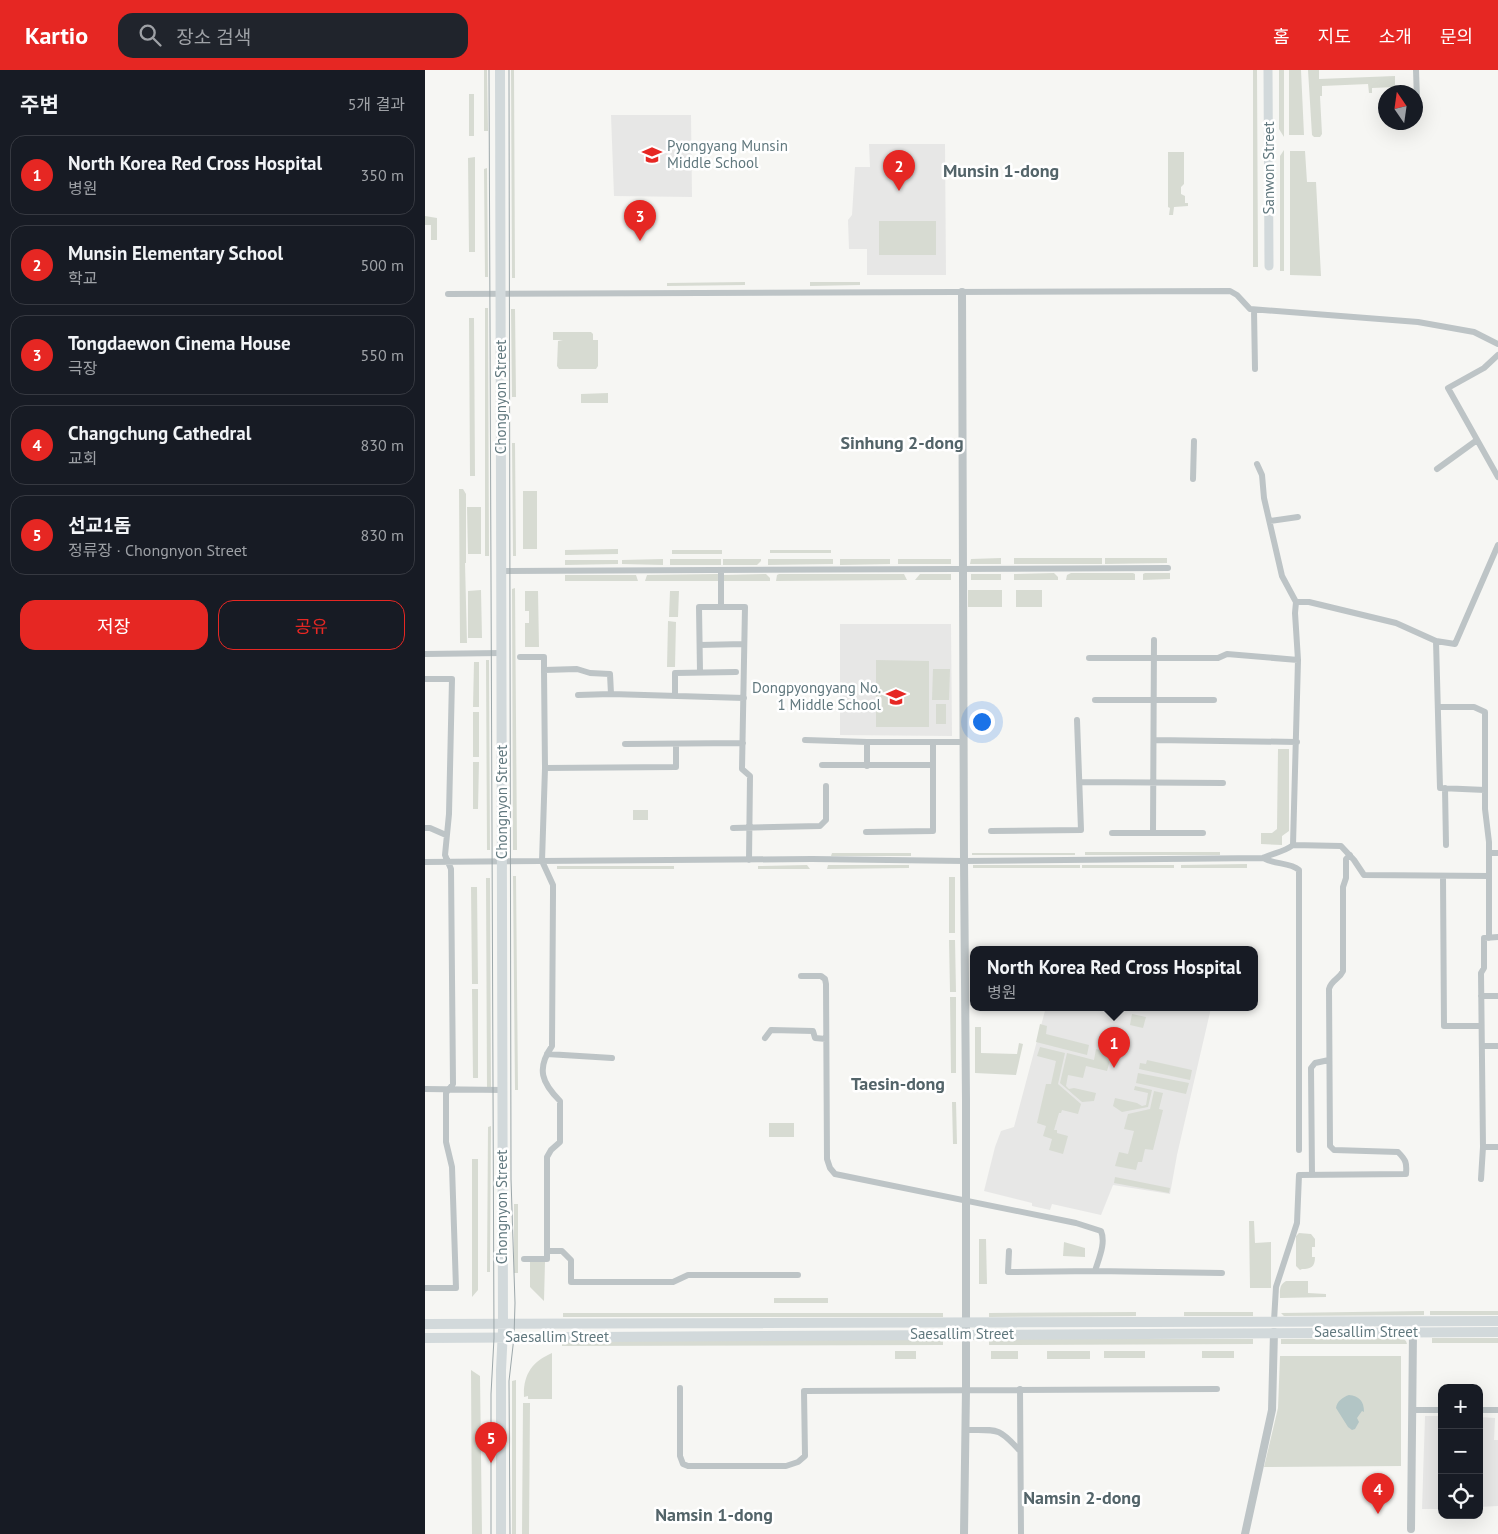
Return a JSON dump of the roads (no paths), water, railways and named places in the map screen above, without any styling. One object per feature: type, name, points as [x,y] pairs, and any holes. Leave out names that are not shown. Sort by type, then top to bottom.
[{"type":"main road","name":"Chongnyon Street","points":[[500,70],[503,1323],[501,1370],[501,1534]]},
{"type":"main road","name":"Sanwon Street","points":[[1268,70],[1269,266]]},
{"type":"main road","name":"Saesallim Street","points":[[425,1324],[1498,1321]]},
{"type":"main road","name":"Saesallim Street","points":[[425,1338],[1498,1332]]},
{"type":"street","points":[[1416,70],[1417,85]]},
{"type":"street","points":[[448,294],[1230,291],[1250,310],[1419,322],[1474,332],[1498,344]]},
{"type":"street","points":[[962,292],[963,861],[967,1389],[964,1534]]},
{"type":"street","points":[[1254,310],[1255,368]]},
{"type":"street","points":[[1498,355],[1484,368],[1448,388],[1498,477]]},
{"type":"street","points":[[1437,469],[1477,440]]},
{"type":"street","points":[[1193,479],[1194,441]]},
{"type":"street","points":[[1257,464],[1262,475],[1264,498],[1282,576],[1296,602],[1297,742],[1293,846]]},
{"type":"street","points":[[1270,521],[1298,517]]},
{"type":"street","points":[[1296,602],[1309,602],[1396,623],[1436,641],[1455,644],[1498,545]]},
{"type":"street","points":[[501,571],[1168,568]]},
{"type":"street","points":[[721,570],[721,607]]},
{"type":"street","points":[[700,672],[699,607],[745,607],[742,769],[750,776],[749,860]]},
{"type":"street","points":[[1153,833],[1154,640]]},
{"type":"street","points":[[1436,641],[1440,788],[1485,790]]},
{"type":"street","points":[[700,644],[744,644]]},
{"type":"street","points":[[425,654],[501,653]]},
{"type":"street","points":[[1089,658],[1218,658],[1227,654],[1297,660]]},
{"type":"street","points":[[520,657],[544,657],[545,768],[542,861],[553,885],[552,1046],[544,1063],[544,1080],[547,1088],[560,1101],[560,1142],[551,1150],[547,1157],[547,1259],[524,1259]]},
{"type":"street","points":[[544,670],[577,670],[590,674],[610,674],[611,694]]},
{"type":"street","points":[[675,696],[675,673],[736,672]]},
{"type":"street","points":[[425,679],[452,679],[449,814],[445,855],[451,869],[453,1084],[446,1093],[446,1142],[453,1167],[455,1288],[425,1288]]},
{"type":"street","points":[[578,695],[611,694],[744,698]]},
{"type":"street","points":[[1095,700],[1214,700]]},
{"type":"street","points":[[1439,707],[1474,707],[1485,712],[1485,790],[1489,853],[1489,938]]},
{"type":"street","points":[[991,831],[1081,830],[1077,720]]},
{"type":"street","points":[[805,740],[963,742]]},
{"type":"street","points":[[1154,740],[1297,742]]},
{"type":"street","points":[[867,742],[867,766]]},
{"type":"street","points":[[625,744],[743,743]]},
{"type":"street","points":[[866,832],[933,831],[933,743]]},
{"type":"street","points":[[545,768],[676,767],[677,744]]},
{"type":"street","points":[[822,765],[933,765]]},
{"type":"street","points":[[1080,782],[1223,783]]},
{"type":"street","points":[[733,828],[820,826],[826,820],[826,786]]},
{"type":"street","points":[[1445,788],[1446,845]]},
{"type":"street","points":[[425,828],[430,828],[446,835]]},
{"type":"street","points":[[1112,833],[1203,833]]},
{"type":"street","points":[[425,862],[963,861],[1263,858],[1293,846],[1341,846],[1364,875],[1489,876]]},
{"type":"street","points":[[1489,853],[1498,853]]},
{"type":"street","points":[[1275,1321],[1275,1287],[1297,1223],[1299,1175],[1406,1174],[1407,1163],[1398,1152],[1334,1150],[1329,1146],[1329,989],[1331,983],[1341,976],[1343,971],[1343,887],[1347,878],[1346,859],[1350,855]]},
{"type":"street","points":[[1263,858],[1272,863],[1294,865],[1299,870],[1299,1150]]},
{"type":"street","points":[[1443,876],[1443,1026],[1481,1026]]},
{"type":"street","points":[[1481,1179],[1483,1147],[1481,973],[1484,968],[1484,938],[1498,938]]},
{"type":"street","points":[[801,976],[821,976],[825,979],[827,1158],[830,1168],[835,1174],[1101,1230],[1103,1236],[1102,1250],[1095,1271]]},
{"type":"street","points":[[1481,996],[1498,996]]},
{"type":"street","points":[[765,1038],[771,1030],[813,1031],[815,1038],[826,1038]]},
{"type":"street","points":[[1482,1046],[1498,1046]]},
{"type":"street","points":[[547,1054],[612,1058]]},
{"type":"street","points":[[1312,1175],[1311,1068],[1315,1063],[1329,1060]]},
{"type":"street","points":[[425,1089],[502,1090]]},
{"type":"street","points":[[1483,1147],[1498,1147]]},
{"type":"street","points":[[547,1251],[562,1251],[571,1260],[571,1282],[673,1282],[688,1275],[798,1275]]},
{"type":"street","points":[[1009,1251],[1008,1272],[1222,1273]]},
{"type":"street","points":[[1245,1534],[1272,1410],[1274,1332]]},
{"type":"street","points":[[1411,1531],[1413,1332]]},
{"type":"street","points":[[680,1388],[680,1456],[683,1464],[688,1466],[786,1466],[798,1462],[805,1456],[804,1391],[1217,1389]]},
{"type":"street","points":[[1020,1389],[1021,1534]]},
{"type":"street","points":[[1412,1410],[1438,1410]]},
{"type":"street","points":[[1483,1410],[1498,1410]]},
{"type":"street","points":[[966,1430],[994,1430],[1004,1434],[1020,1451]]},
{"type":"tram line","points":[[489,70],[494,1338],[491,1394],[491,1534]]},
{"type":"tram line","points":[[509,70],[511,1179],[515,1303],[514,1337],[509,1381],[510,1534]]},
{"type":"place","name":"Pyongyang Munsin Middle School","points":[[652,155]]},
{"type":"place","name":"Munsin Elementary School","points":[[899,191]]},
{"type":"place","name":"Tongdaewon Cinema House","points":[[640,241]]},
{"type":"place","name":"Dongpyongyang No. 1 Middle School","points":[[896,697]]},
{"type":"place","name":"North Korea Red Cross Hospital","points":[[1114,1068]]},
{"type":"place","name":"선교1돔","points":[[491,1463]]},
{"type":"place","name":"Changchung Cathedral","points":[[1378,1514]]},
{"type":"district","name":"Munsin 1-dong","points":[[1001,171]]},
{"type":"district","name":"Sinhung 2-dong","points":[[902,443]]},
{"type":"district","name":"Taesin-dong","points":[[898,1084]]},
{"type":"district","name":"Namsin 2-dong","points":[[1082,1498]]},
{"type":"district","name":"Namsin 1-dong","points":[[714,1515]]}]
